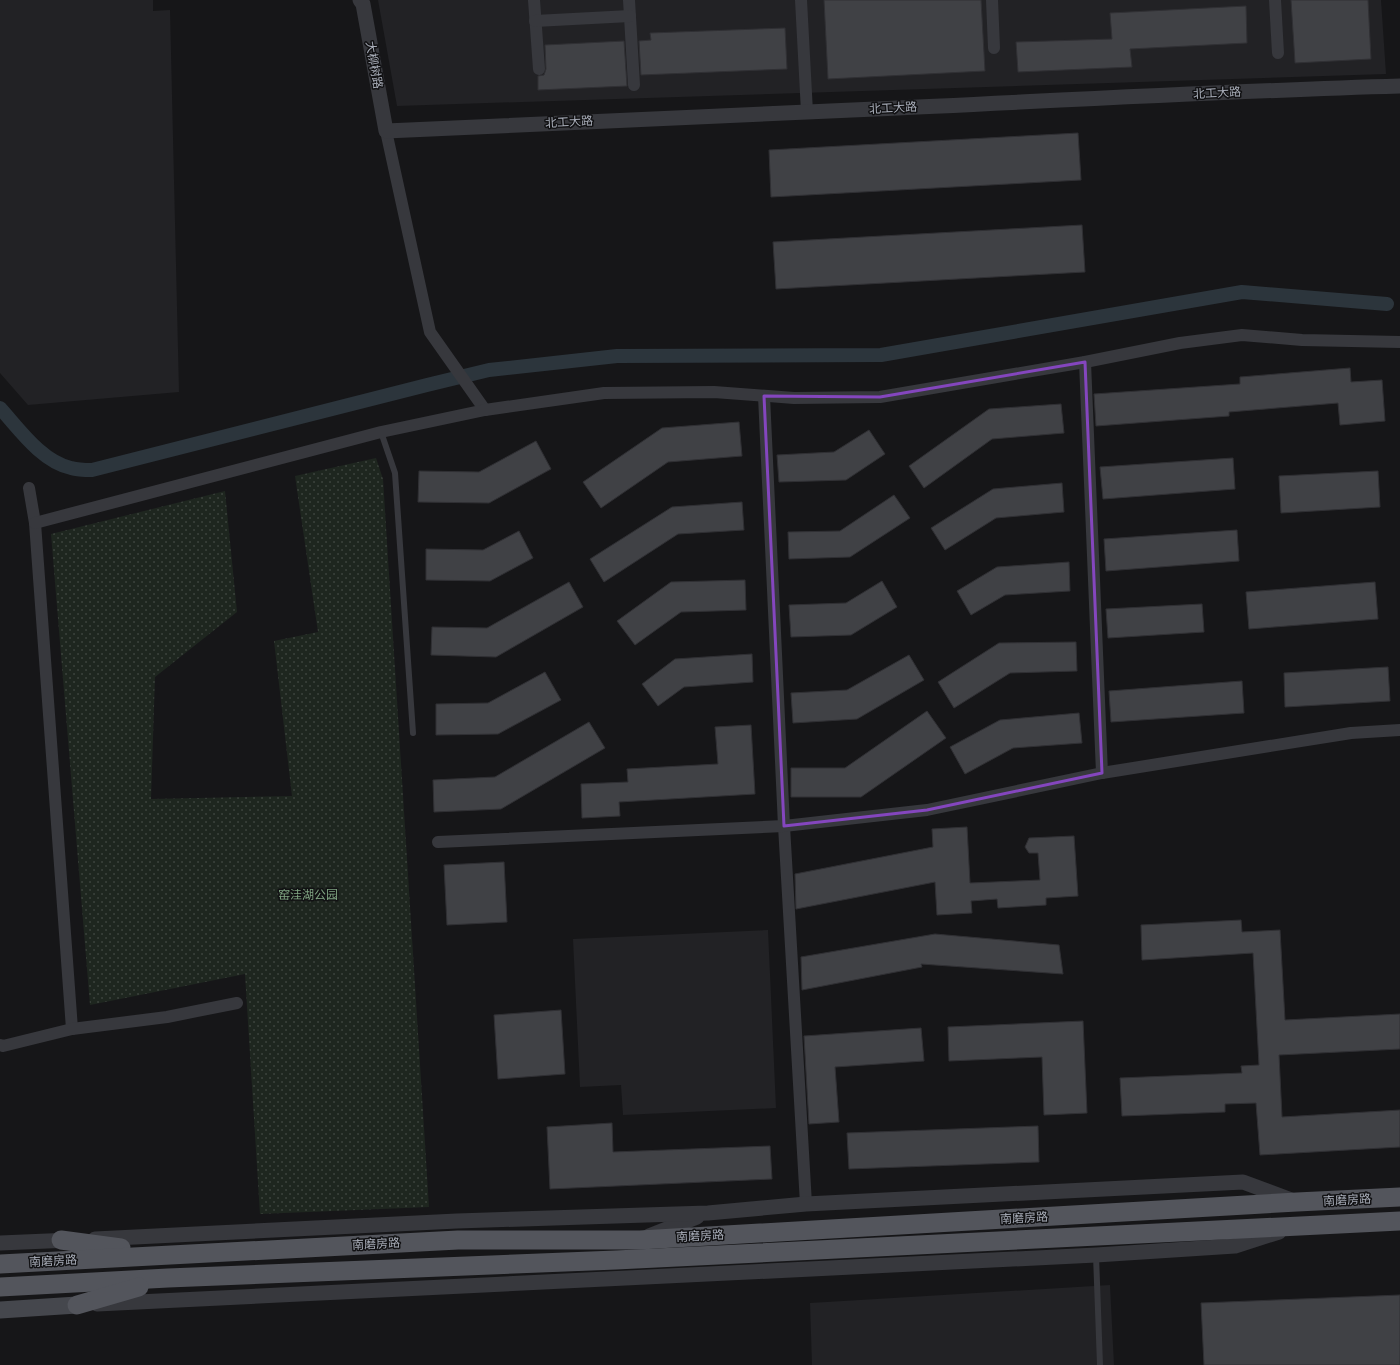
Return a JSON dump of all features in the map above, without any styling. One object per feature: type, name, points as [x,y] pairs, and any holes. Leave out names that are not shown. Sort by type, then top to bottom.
[{"type":"main road","name":"南磨房路","points":[[0,1264],[166,1254],[458,1240],[640,1240],[1400,1197]]},
{"type":"main road","name":"南磨房路","points":[[0,1287],[168,1278],[616,1260],[1400,1222]]},
{"type":"main road","points":[[61,1240],[166,1254]]},
{"type":"main road","points":[[0,1310],[77,1305],[168,1278]]},
{"type":"street","name":"大柳树路","points":[[360,0],[363,4],[386,131]]},
{"type":"street","points":[[534,0],[539,69]]},
{"type":"street","points":[[629,0],[634,85]]},
{"type":"street","points":[[801,0],[807,112]]},
{"type":"street","points":[[992,0],[994,48]]},
{"type":"street","points":[[1275,0],[1278,53]]},
{"type":"street","points":[[535,21],[630,16]]},
{"type":"street","name":"北工大路","points":[[386,131],[592,120],[1400,86]]},
{"type":"street","points":[[386,131],[430,332],[485,410]]},
{"type":"street","points":[[35,522],[381,432],[485,410],[604,394],[714,392],[794,398],[880,397],[1085,362],[1180,343],[1242,335],[1302,340],[1400,342]]},
{"type":"street","points":[[1085,362],[1102,773]]},
{"type":"street","points":[[764,396],[784,826],[806,1204]]},
{"type":"street","points":[[30,488],[35,522],[72,1029]]},
{"type":"street","points":[[438,842],[784,826],[927,810],[1102,773],[1351,733],[1400,730]]},
{"type":"street","points":[[0,1045],[3,1046],[72,1029],[167,1017],[237,1003]]},
{"type":"street","points":[[0,1243],[449,1221],[708,1213],[806,1204],[1243,1182],[1297,1202]]},
{"type":"street","points":[[640,1240],[708,1213]]},
{"type":"street","points":[[77,1305],[1096,1255],[1235,1246],[1295,1227]]},
{"type":"street","points":[[616,1260],[707,1273]]},
{"type":"lane","points":[[381,432],[395,474],[413,733]]},
{"type":"lane","points":[[1096,1255],[1100,1365]]},
{"type":"highlighted area","points":[[1085,362],[1102,773],[927,810],[784,826],[764,396],[880,397]]},
{"type":"shaded area","points":[[0,0],[153,0],[153,11],[170,10],[179,392],[28,405],[0,373]]},
{"type":"shaded area","points":[[378,0],[1381,0],[1386,74],[397,106]]},
{"type":"shaded area","points":[[768,930],[776,1108],[623,1115],[621,1085],[580,1087],[573,939]]},
{"type":"shaded area","points":[[1110,1285],[1114,1365],[812,1365],[810,1303]]},
{"type":"green space","name":"窑洼湖公园","points":[[376,458],[383,479],[429,1207],[260,1214],[245,974],[90,1005],[51,534],[225,491],[237,612],[155,677],[151,799],[292,796],[274,641],[318,632],[295,476]]},
{"type":"building","points":[[824,0],[981,0],[985,71],[828,79]]},
{"type":"building","points":[[1291,0],[1368,0],[1371,59],[1295,63]]},
{"type":"building","points":[[1246,6],[1247,43],[1130,49],[1132,67],[1018,72],[1016,42],[1112,39],[1110,13]]},
{"type":"building","points":[[785,28],[787,69],[641,75],[639,41],[651,40],[650,33]]},
{"type":"building","points":[[624,41],[627,86],[538,90],[538,76],[544,75],[546,69],[545,45]]},
{"type":"building","points":[[1078,133],[1081,180],[771,197],[769,150]]},
{"type":"building","points":[[1082,225],[1085,272],[776,289],[773,242]]},
{"type":"building","points":[[1350,368],[1351,382],[1382,380],[1385,421],[1340,425],[1338,403],[1229,412],[1229,416],[1096,426],[1094,394],[1240,384],[1240,377]]},
{"type":"building","points":[[1061,404],[1064,433],[992,439],[924,488],[909,466],[989,409]]},
{"type":"building","points":[[739,422],[742,456],[668,462],[601,508],[583,482],[662,428]]},
{"type":"building","points":[[869,430],[885,454],[846,480],[779,482],[777,455],[834,452]]},
{"type":"building","points":[[536,441],[551,469],[489,503],[418,502],[419,471],[479,472]]},
{"type":"building","points":[[1233,458],[1235,489],[1103,499],[1100,467]]},
{"type":"building","points":[[1378,471],[1380,507],[1281,513],[1279,476]]},
{"type":"building","points":[[1062,483],[1064,512],[996,518],[945,550],[931,528],[993,489]]},
{"type":"building","points":[[894,495],[910,518],[850,557],[789,559],[788,532],[840,531]]},
{"type":"building","points":[[742,502],[744,530],[678,534],[604,582],[590,559],[672,507]]},
{"type":"building","points":[[1237,530],[1239,561],[1106,571],[1104,539]]},
{"type":"building","points":[[519,531],[533,558],[490,581],[426,580],[426,549],[483,550]]},
{"type":"building","points":[[1069,562],[1070,591],[1005,595],[971,615],[957,591],[997,567]]},
{"type":"building","points":[[745,580],[746,610],[681,612],[635,645],[617,621],[671,582]]},
{"type":"building","points":[[882,581],[897,607],[851,635],[791,637],[789,605],[846,603]]},
{"type":"building","points":[[569,582],[583,607],[496,657],[431,655],[432,627],[487,628]]},
{"type":"building","points":[[1375,582],[1378,619],[1249,629],[1246,592]]},
{"type":"building","points":[[1202,604],[1204,632],[1108,638],[1106,609]]},
{"type":"building","points":[[1076,642],[1077,671],[1010,673],[954,708],[938,682],[999,643]]},
{"type":"building","points":[[752,654],[753,682],[684,687],[658,706],[642,684],[675,659]]},
{"type":"building","points":[[909,655],[924,680],[857,719],[793,723],[791,693],[847,690]]},
{"type":"building","points":[[1388,667],[1390,701],[1285,707],[1284,673]]},
{"type":"building","points":[[545,672],[561,700],[498,734],[436,735],[436,704],[488,703]]},
{"type":"building","points":[[1242,681],[1244,713],[1111,722],[1109,691]]},
{"type":"building","points":[[927,711],[946,738],[861,797],[791,797],[791,768],[845,768]]},
{"type":"building","points":[[1079,713],[1082,743],[1013,748],[965,774],[950,747],[1000,720]]},
{"type":"building","points":[[589,722],[605,748],[501,809],[434,812],[433,780],[495,777]]},
{"type":"building","points":[[751,725],[755,794],[619,802],[620,816],[582,818],[581,784],[628,782],[627,769],[718,764],[715,727]]},
{"type":"building","points":[[967,827],[970,883],[1040,880],[1038,853],[1029,853],[1025,847],[1029,838],[1074,836],[1078,896],[1046,898],[1046,905],[998,908],[997,899],[971,901],[972,913],[937,915],[935,882],[796,909],[795,874],[933,847],[932,829]]},
{"type":"building","points":[[504,862],[507,922],[447,925],[444,865]]},
{"type":"building","points":[[1241,920],[1242,932],[1280,930],[1285,1020],[1400,1014],[1400,1049],[1279,1055],[1282,1117],[1400,1110],[1400,1147],[1260,1155],[1256,1103],[1225,1104],[1225,1112],[1122,1116],[1120,1078],[1242,1073],[1241,1066],[1259,1065],[1253,953],[1142,960],[1141,925]]},
{"type":"building","points":[[935,934],[1059,945],[1063,974],[921,964],[922,967],[802,990],[801,957]]},
{"type":"building","points":[[561,1010],[565,1074],[498,1079],[494,1015]]},
{"type":"building","points":[[1083,1021],[1087,1113],[1044,1115],[1042,1057],[949,1061],[948,1027]]},
{"type":"building","points":[[921,1028],[924,1061],[835,1067],[839,1122],[809,1124],[804,1036]]},
{"type":"building","points":[[612,1123],[613,1152],[770,1146],[772,1179],[550,1189],[547,1127]]},
{"type":"building","points":[[1038,1126],[1039,1162],[849,1169],[847,1133]]},
{"type":"building","points":[[1400,1295],[1400,1365],[1204,1365],[1201,1303]]},
{"type":"waterway","points":[[0,408],[23,435],[50,459],[60,465],[71,468],[79,470],[92,470],[489,370],[617,356],[881,355],[1242,292],[1387,304]]}]
